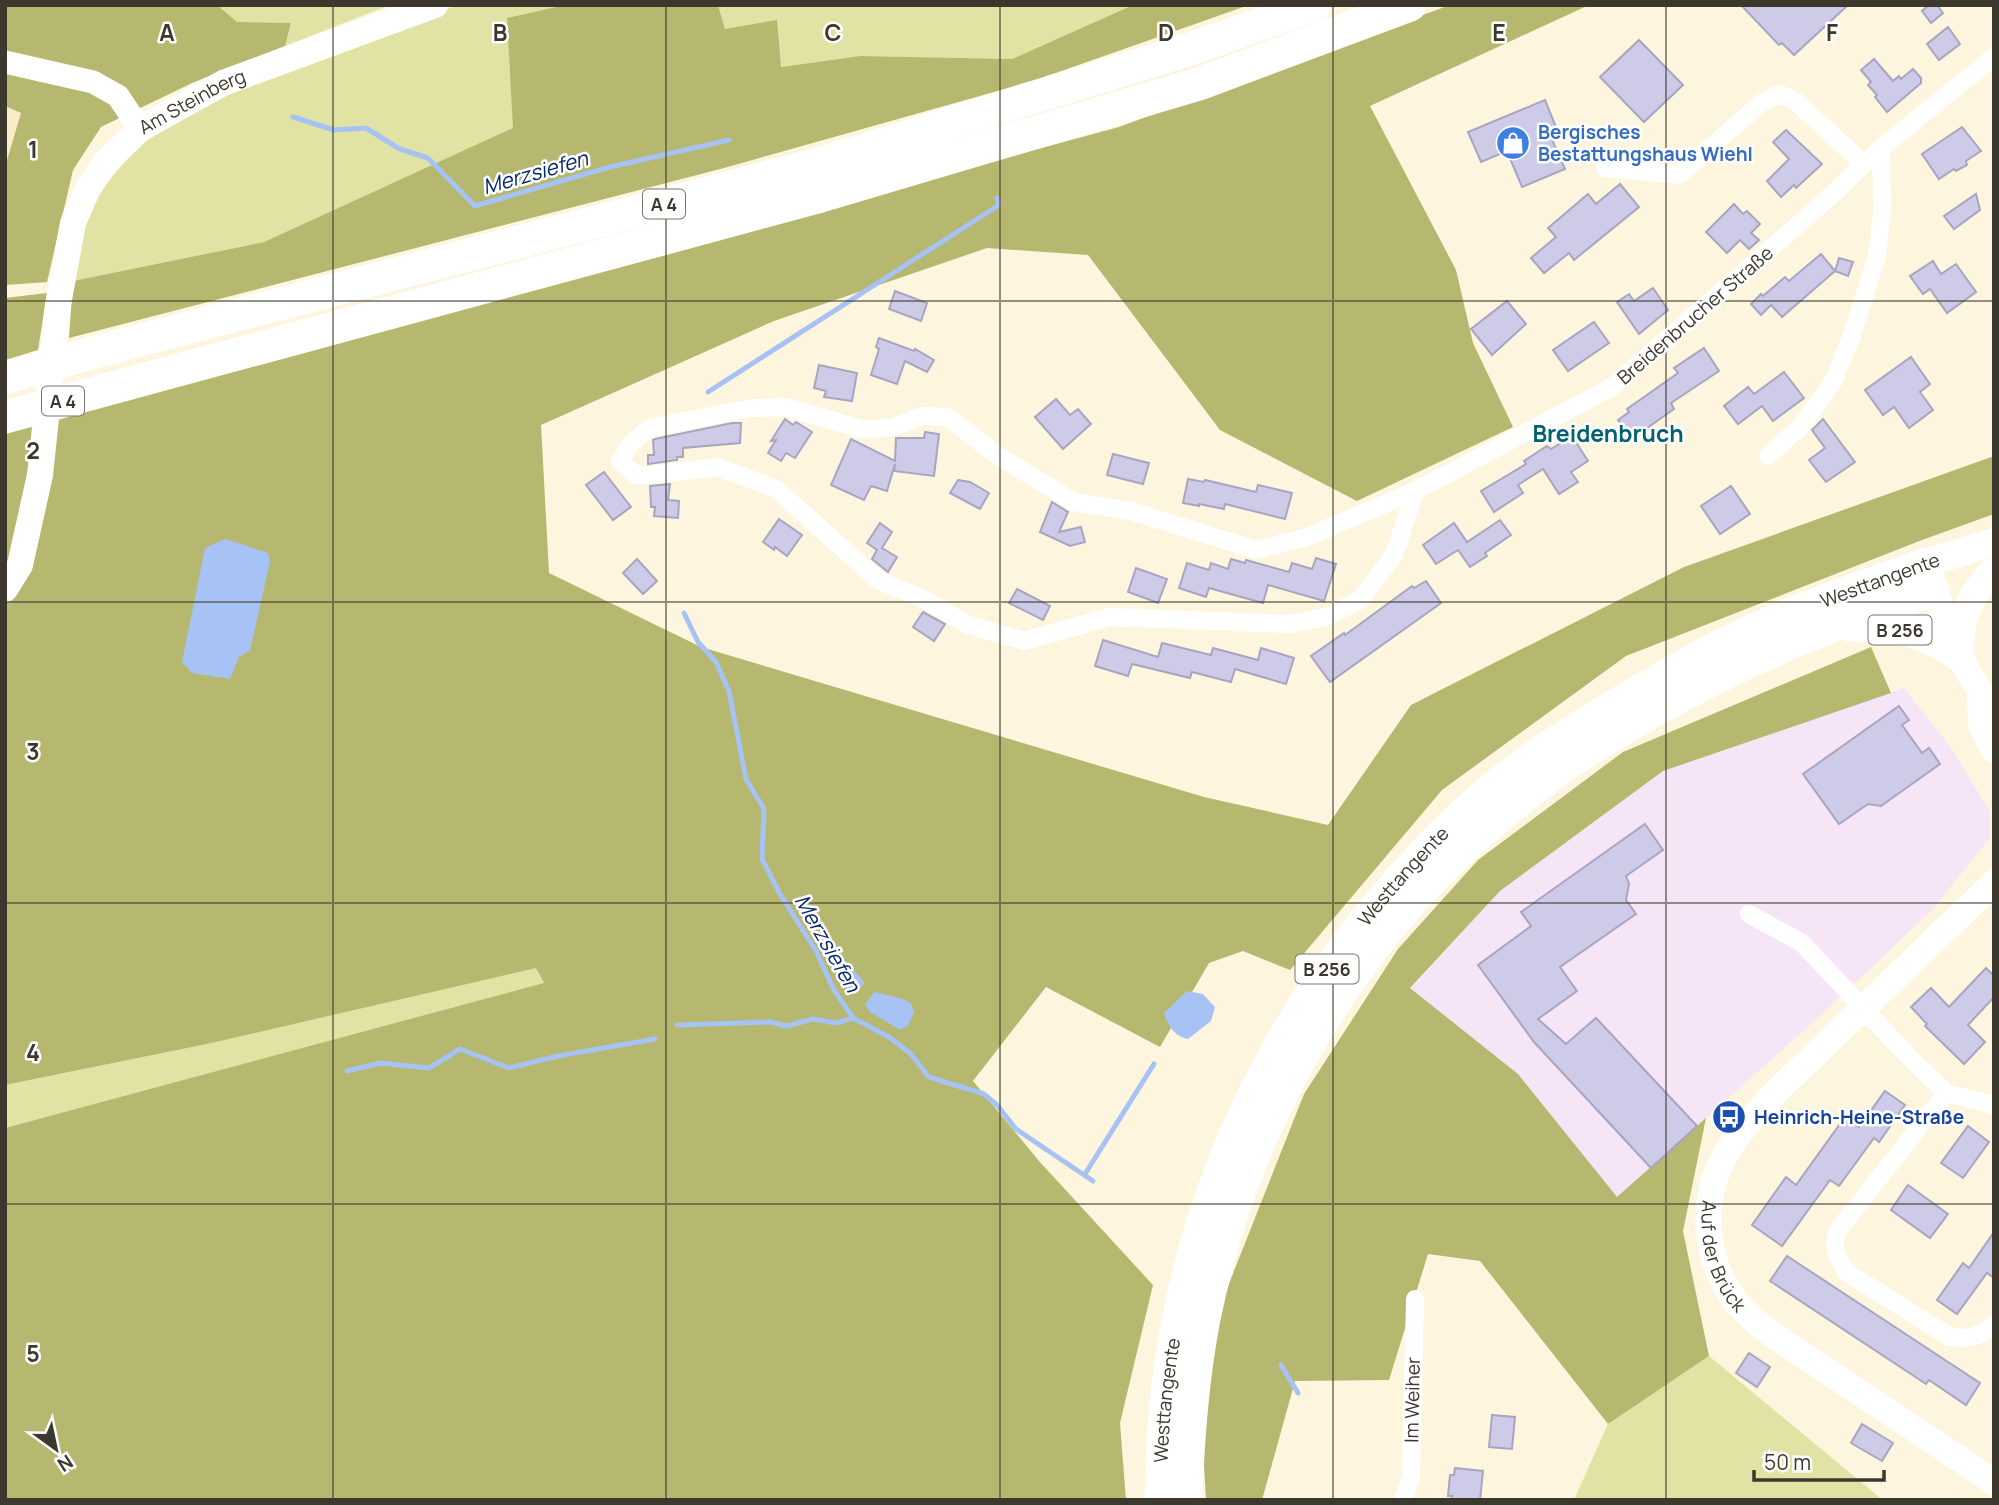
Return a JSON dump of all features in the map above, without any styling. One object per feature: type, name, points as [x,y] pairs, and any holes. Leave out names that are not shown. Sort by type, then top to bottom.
[{"type":"highway","name":"A 4","points":[[5,379],[102,350],[815,165],[1194,48],[1315,5]]},
{"type":"highway","name":"A 4","points":[[5,417],[821,196],[1199,84],[1410,5]]},
{"type":"highway","name":"Westtangente","points":[[1160,1500],[1160,1445],[1165,1387],[1186,1275],[1221,1165],[1253,1091],[1296,1013],[1345,943],[1393,884],[1450,825],[1502,779],[1571,730],[1654,680],[1765,623],[1926,563]]},
{"type":"highway","name":"Westtangente","points":[[1187,1500],[1197,1373],[1206,1317],[1224,1243],[1242,1189],[1265,1132],[1294,1073],[1370,953],[1464,849],[1485,829],[1566,766],[1666,705],[1770,654],[1833,627],[1935,591]]},
{"type":"highway","name":"B 256","points":[[1833,627],[1909,631],[1934,640],[1960,657]]},
{"type":"main road","name":"Am Steinberg","points":[[5,589],[20,565],[40,475],[58,305],[73,223],[87,190],[105,163],[140,129],[223,83],[435,5]]},
{"type":"main road","name":"Westtangente","points":[[1926,563],[1994,542]]},
{"type":"main road","name":"B 256","points":[[1926,563],[1960,657],[1987,701],[1981,725],[1994,750]]},
{"type":"main road","name":"Westtangente","points":[[1935,591],[1992,572]]},
{"type":"main road","name":"B 256","points":[[1960,657],[1960,633],[1965,611],[1976,590],[1992,572]]},
{"type":"main road","name":"Auf der Brück","points":[[1994,883],[1783,1085],[1737,1138],[1722,1161],[1712,1188],[1708,1215],[1710,1243],[1718,1270],[1731,1294],[1748,1316],[1994,1482]]},
{"type":"street","name":"Breidenbrucher Straße","points":[[1415,491],[1394,555],[1360,600],[1328,616],[1291,624],[1110,617],[1024,641],[966,624],[924,599],[878,580],[776,489],[718,467],[649,475],[636,474],[620,461],[631,444],[650,428],[752,408],[786,407],[864,430],[893,427],[922,416],[947,417],[1000,457],[1074,502],[1131,511],[1256,550],[1307,537],[1415,491],[1612,387],[1824,202],[1881,148],[1994,57]]},
{"type":"street","points":[[5,62],[93,82],[118,96],[140,129]]},
{"type":"street","points":[[1605,168],[1679,175],[1760,104],[1779,94],[1794,100],[1864,164]]},
{"type":"street","points":[[1769,456],[1802,425],[1834,380],[1853,332],[1877,256],[1882,213],[1881,148]]},
{"type":"street","points":[[1749,914],[1802,943],[1946,1093],[1994,1105]]},
{"type":"street","points":[[1946,1093],[1839,1230],[1834,1243],[1837,1258],[1846,1272],[1950,1337],[1969,1339],[1986,1332],[1994,1324]]},
{"type":"street","name":"Im Weiher","points":[[1403,1500],[1410,1475],[1415,1299]]},
{"type":"shaded area","points":[[5,106],[21,113],[5,167]]},
{"type":"shaded area","points":[[1904,688],[1949,745],[1990,811],[1990,838],[1931,911],[1830,1007],[1617,1198],[1518,1074],[1410,989],[1500,891],[1663,771]]},
{"type":"green space","points":[[5,5],[217,5],[237,22],[291,23],[285,46],[192,83],[101,127],[73,170],[47,282],[5,285],[5,167],[21,113],[5,106]]},
{"type":"green space","points":[[217,5],[390,5],[285,46],[291,23],[237,22]]},
{"type":"green space","points":[[458,5],[565,5],[507,18],[514,128],[264,242],[73,281],[81,230],[104,187],[138,146],[200,107],[274,75]]},
{"type":"green space","points":[[565,5],[718,5],[725,29],[777,20],[781,67],[860,56],[1012,59],[1133,5],[1249,5],[1033,81],[724,168],[69,338],[73,281],[264,242],[513,128],[507,18]]},
{"type":"green space","points":[[718,5],[1133,5],[1012,59],[860,56],[780,67],[725,30]]},
{"type":"green space","points":[[1450,5],[1589,5],[1370,106],[1456,270],[1473,343],[1513,427],[1357,501],[1220,430],[1088,255],[987,248],[774,321],[541,425],[549,573],[701,647],[1204,797],[1328,825],[1411,705],[1684,567],[1994,456],[1994,514],[1626,656],[1442,790],[1290,970],[1243,951],[1209,963],[1160,1047],[1046,987],[973,1081],[1039,1161],[1153,1285],[1120,1423],[1126,1500],[5,1500],[5,1128],[544,983],[536,968],[207,1044],[5,1085],[5,431],[1119,127]]},
{"type":"green space","points":[[47,293],[38,350],[5,360],[5,298]]},
{"type":"green space","points":[[1871,647],[1891,693],[1663,771],[1500,891],[1410,988],[1518,1074],[1617,1197],[1706,1118],[1683,1231],[1709,1356],[1608,1424],[1480,1261],[1428,1254],[1389,1380],[1295,1381],[1262,1500],[1206,1500],[1203,1447],[1217,1314],[1304,1094],[1398,949],[1478,860],[1623,752]]},
{"type":"green space","points":[[536,967],[544,984],[5,1128],[5,1085],[207,1044]]},
{"type":"green space","points":[[1709,1356],[1879,1497],[1878,1500],[1574,1500],[1608,1424]]},
{"type":"water","points":[[225,539],[268,553],[270,562],[250,651],[239,657],[230,679],[192,673],[182,662],[205,548]]},
{"type":"water","points":[[845,960],[865,983],[855,992],[848,991],[834,966]]},
{"type":"water","points":[[1187,991],[1203,994],[1215,1007],[1211,1021],[1188,1039],[1173,1030],[1164,1013]]},
{"type":"water","points":[[874,992],[911,1003],[914,1012],[908,1026],[900,1030],[870,1012],[865,1005]]},
{"type":"building","points":[[1741,5],[1848,5],[1794,55],[1782,43],[1779,45]]},
{"type":"building","points":[[1929,5],[1937,5],[1943,13],[1931,23],[1922,11]]},
{"type":"building","points":[[1948,27],[1960,44],[1939,60],[1927,44]]},
{"type":"building","points":[[1639,40],[1683,85],[1644,122],[1600,77]]},
{"type":"building","points":[[1874,59],[1893,81],[1899,76],[1901,79],[1913,69],[1921,78],[1921,83],[1887,112],[1875,97],[1877,95],[1868,85],[1871,82],[1861,70]]},
{"type":"building","name":"Bergisches Bestattungshaus Wiehl","points":[[1545,100],[1558,132],[1550,135],[1565,169],[1522,187],[1507,151],[1481,162],[1468,132]]},
{"type":"building","points":[[1962,127],[1981,151],[1966,161],[1967,165],[1956,171],[1954,169],[1939,179],[1922,154]]},
{"type":"building","points":[[1786,130],[1822,164],[1796,188],[1794,185],[1781,197],[1767,181],[1789,159],[1773,142]]},
{"type":"building","points":[[1620,184],[1639,207],[1574,260],[1569,253],[1544,273],[1531,258],[1556,237],[1548,228],[1588,194],[1596,204]]},
{"type":"building","points":[[1976,194],[1980,210],[1954,229],[1944,216]]},
{"type":"building","points":[[1734,204],[1743,214],[1747,211],[1760,224],[1751,233],[1759,240],[1749,249],[1740,240],[1727,253],[1706,232]]},
{"type":"building","points":[[1821,254],[1835,271],[1782,317],[1771,305],[1761,315],[1751,304],[1785,277],[1789,281]]},
{"type":"building","points":[[1839,258],[1853,262],[1848,276],[1835,271]]},
{"type":"building","points":[[1933,261],[1941,274],[1956,264],[1976,292],[1947,313],[1930,289],[1923,294],[1910,276]]},
{"type":"building","points":[[1653,288],[1668,310],[1639,334],[1617,302],[1629,294],[1634,301]]},
{"type":"building","points":[[895,291],[927,303],[921,321],[889,309]]},
{"type":"building","points":[[1507,301],[1526,324],[1492,355],[1471,329]]},
{"type":"building","points":[[1594,322],[1609,343],[1568,371],[1553,350]]},
{"type":"building","points":[[879,338],[914,351],[915,349],[934,360],[927,372],[905,361],[897,384],[871,375],[879,349],[876,347]]},
{"type":"building","points":[[1704,348],[1719,371],[1671,403],[1674,409],[1643,431],[1641,428],[1630,436],[1618,420],[1629,412],[1627,409],[1678,373],[1674,368]]},
{"type":"building","points":[[1911,357],[1930,384],[1920,392],[1933,410],[1909,428],[1894,407],[1883,415],[1865,390]]},
{"type":"building","points":[[819,365],[857,373],[852,401],[824,397],[826,391],[814,388]]},
{"type":"building","points":[[1784,372],[1804,398],[1773,421],[1762,406],[1738,424],[1724,406],[1748,387],[1754,394]]},
{"type":"building","points":[[1056,399],[1070,415],[1078,409],[1091,424],[1063,449],[1035,417]]},
{"type":"building","points":[[785,419],[812,432],[795,458],[786,453],[781,461],[768,453],[776,440],[771,441]]},
{"type":"building","points":[[1823,419],[1855,462],[1826,482],[1809,460],[1825,448],[1812,430]]},
{"type":"building","points":[[741,423],[740,443],[683,448],[683,457],[677,457],[677,460],[648,464],[648,455],[654,455],[655,439]]},
{"type":"building","points":[[925,432],[939,434],[934,476],[894,471],[895,464],[887,491],[871,486],[864,500],[831,485],[851,439],[895,461],[896,438],[924,438]]},
{"type":"building","points":[[1572,436],[1588,461],[1571,472],[1578,482],[1559,494],[1543,469],[1518,485],[1523,493],[1494,512],[1481,491],[1526,464],[1524,461],[1547,446],[1551,449]]},
{"type":"building","points":[[1113,454],[1149,463],[1143,484],[1107,475]]},
{"type":"building","points":[[604,472],[631,507],[613,520],[586,485]]},
{"type":"building","points":[[1188,479],[1205,480],[1256,492],[1258,485],[1292,493],[1285,519],[1225,504],[1224,509],[1183,503]]},
{"type":"building","points":[[958,480],[970,482],[989,493],[980,509],[950,493]]},
{"type":"building","points":[[670,484],[668,500],[679,501],[678,518],[654,516],[655,507],[651,507],[650,486]]},
{"type":"building","points":[[1731,486],[1750,514],[1720,534],[1701,506]]},
{"type":"building","points":[[1052,502],[1068,512],[1059,532],[1081,527],[1085,542],[1070,546],[1040,532]]},
{"type":"building","points":[[779,519],[802,535],[787,556],[763,542]]},
{"type":"building","points":[[1500,520],[1511,535],[1470,567],[1458,550],[1436,564],[1423,545],[1454,523],[1467,542]]},
{"type":"building","points":[[880,523],[892,532],[882,548],[897,557],[888,572],[872,559],[877,550],[867,543]]},
{"type":"building","points":[[1316,558],[1336,564],[1324,601],[1268,585],[1263,603],[1209,588],[1206,597],[1179,588],[1187,563],[1209,570],[1211,563],[1228,569],[1231,559],[1245,563],[1246,560],[1289,572],[1292,563],[1312,569]]},
{"type":"building","points":[[637,559],[657,581],[643,594],[623,573]]},
{"type":"building","points":[[1136,568],[1167,579],[1158,603],[1128,592]]},
{"type":"building","points":[[1426,581],[1441,603],[1330,682],[1311,656],[1344,633],[1345,635],[1412,586],[1414,588]]},
{"type":"building","points":[[1017,589],[1050,606],[1043,620],[1009,603]]},
{"type":"building","points":[[923,612],[945,624],[934,641],[913,627]]},
{"type":"building","points":[[1103,640],[1158,657],[1162,643],[1211,655],[1213,648],[1258,660],[1261,648],[1294,658],[1286,684],[1235,669],[1231,682],[1192,672],[1190,678],[1132,664],[1128,676],[1095,666]]},
{"type":"building","points":[[1899,706],[1909,720],[1902,725],[1922,753],[1929,748],[1940,764],[1881,806],[1868,804],[1839,824],[1803,774]]},
{"type":"building","points":[[1645,824],[1663,850],[1626,876],[1629,884],[1626,900],[1636,914],[1560,967],[1577,991],[1538,1019],[1566,1044],[1596,1018],[1697,1126],[1651,1168],[1534,1042],[1478,965],[1531,926],[1521,912]]},
{"type":"building","points":[[1986,968],[1994,976],[1994,997],[1968,1025],[1985,1042],[1964,1064],[1925,1026],[1927,1024],[1911,1007],[1931,988],[1949,1007]]},
{"type":"building","points":[[1885,1091],[1905,1105],[1879,1142],[1874,1138],[1839,1186],[1830,1180],[1782,1246],[1752,1225],[1786,1177],[1796,1185],[1845,1117],[1859,1127]]},
{"type":"building","points":[[1968,1126],[1989,1142],[1963,1178],[1941,1163]]},
{"type":"building","points":[[1908,1185],[1948,1214],[1930,1238],[1891,1210]]},
{"type":"building","points":[[1994,1232],[1994,1278],[1987,1273],[1957,1314],[1937,1300],[1963,1263],[1969,1268]]},
{"type":"building","points":[[1787,1256],[1980,1383],[1966,1405],[1929,1380],[1926,1384],[1770,1281]]},
{"type":"building","points":[[1749,1353],[1770,1367],[1757,1387],[1736,1373]]},
{"type":"building","points":[[1492,1415],[1515,1417],[1512,1449],[1489,1447]]},
{"type":"building","points":[[1862,1424],[1893,1443],[1882,1461],[1851,1443]]},
{"type":"building","points":[[1455,1468],[1483,1471],[1480,1500],[1451,1500],[1452,1496],[1448,1496],[1450,1475],[1454,1475]]},
{"type":"waterway","name":"Merzsiefen","points":[[293,117],[334,130],[366,128],[400,149],[428,158],[475,206],[610,167],[729,140]]},
{"type":"waterway","name":"Merzsiefen","points":[[708,392],[999,205],[997,198]]},
{"type":"waterway","name":"Merzsiefen","points":[[684,613],[698,642],[716,662],[729,691],[746,779],[764,809],[762,859],[780,894],[816,951],[834,990],[853,1018],[889,1037],[910,1053],[929,1077],[984,1094],[997,1105],[1016,1129],[1093,1181]]},
{"type":"waterway","points":[[677,1025],[770,1022],[787,1026],[813,1019],[836,1023],[853,1018]]},
{"type":"waterway","points":[[347,1071],[381,1063],[429,1068],[460,1049],[509,1068],[558,1056],[655,1039]]},
{"type":"waterway","points":[[1085,1174],[1154,1064]]},
{"type":"waterway","name":"Merzsiefen","points":[[1281,1365],[1298,1393]]},
{"type":"place","name":"Bergisches Bestattungshaus Wiehl","points":[[1513,143]]},
{"type":"place","name":"Heinrich-Heine-Straße","points":[[1729,1117]]},
{"type":"district","name":"Breidenbruch","points":[[1608,433]]}]
